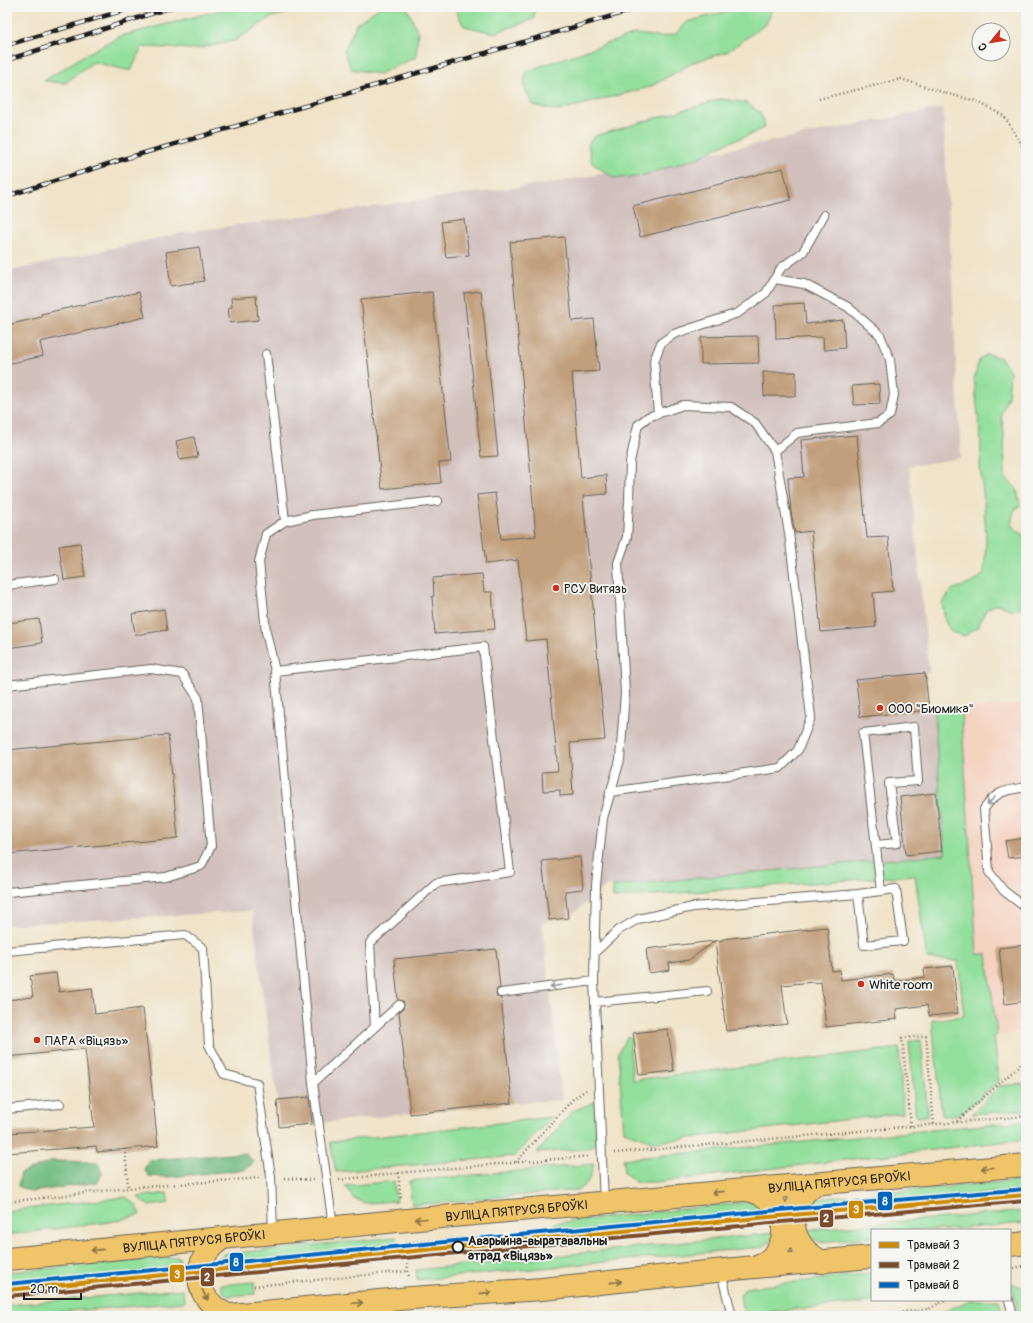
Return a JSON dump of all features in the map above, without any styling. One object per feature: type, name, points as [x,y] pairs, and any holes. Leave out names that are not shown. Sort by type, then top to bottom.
[{"type":"main road","name":"ВУЛІЦА ПЯТРУСЯ БРОЎКІ","points":[[7,1259],[743,1189],[1026,1165]]},
{"type":"main road","points":[[815,1184],[808,1189],[800,1199],[794,1212],[795,1232],[799,1242],[805,1250],[823,1262]]},
{"type":"main road","points":[[743,1189],[761,1194],[769,1199],[780,1213],[782,1222],[783,1232],[781,1242],[777,1250],[771,1258],[754,1268]]},
{"type":"main road","points":[[223,1238],[214,1243],[208,1250],[200,1268],[199,1278],[203,1293],[211,1305],[224,1316],[309,1312],[411,1298],[542,1289],[871,1257]]},
{"type":"main road","points":[[1011,1245],[1026,1243]]},
{"type":"lane","points":[[658,414],[654,361],[661,343],[674,334],[738,313],[766,293],[781,268],[803,252],[824,215]]},
{"type":"lane","points":[[775,278],[804,284],[848,307],[880,335],[890,360],[894,395],[890,414],[878,423],[797,433],[775,451]]},
{"type":"lane","points":[[266,354],[285,521]]},
{"type":"lane","points":[[604,1203],[594,982],[596,885],[603,818],[610,792],[620,760],[625,693],[618,562],[627,537],[630,462],[638,425],[648,417],[683,405],[731,407],[755,423],[775,451],[789,533],[811,718],[798,750],[780,768],[610,792]]},
{"type":"lane","points":[[334,1227],[313,1083],[275,671],[266,632],[259,562],[266,534],[285,521],[313,515],[438,501]]},
{"type":"lane","points":[[7,585],[55,579]]},
{"type":"lane","points":[[275,671],[483,647],[510,872],[436,883],[370,943],[375,1026]]},
{"type":"lane","points":[[7,685],[151,669],[182,674],[198,698],[211,846],[201,866],[166,877],[7,892]]},
{"type":"lane","points":[[876,845],[897,843],[889,783],[918,781],[914,727],[863,733],[881,891]]},
{"type":"lane","points":[[1026,788],[1002,792],[991,798],[984,809],[989,872],[1004,891],[1026,908]]},
{"type":"lane","points":[[595,952],[619,930],[638,919],[693,907],[896,890],[903,941],[864,944],[858,894]]},
{"type":"lane","points":[[7,951],[185,935],[203,948],[210,1045],[224,1074],[257,1082],[271,1177],[273,1234]]},
{"type":"lane","points":[[501,993],[594,982]]},
{"type":"lane","points":[[595,1002],[707,991]]},
{"type":"lane","points":[[313,1083],[399,1005]]},
{"type":"lane","points":[[7,1109],[60,1104]]},
{"type":"lane","points":[[721,1271],[732,1316]]},
{"type":"lane","points":[[1008,1301],[1013,1316]]},
{"type":"path","points":[[819,100],[901,79],[976,101],[1004,116],[1023,147],[1026,157]]},
{"type":"path","points":[[1026,1027],[1026,1032]]},
{"type":"path","points":[[911,1126],[902,1038],[926,1036],[934,1124]]},
{"type":"path","points":[[957,1122],[1026,1060]]},
{"type":"path","points":[[516,1162],[573,1099],[599,1080]]},
{"type":"path","points":[[7,1202],[128,1188],[271,1177],[327,1181],[602,1154],[1026,1116]]},
{"type":"path","points":[[125,1150],[128,1188]]},
{"type":"path","points":[[398,1173],[411,1298]]},
{"type":"path","points":[[405,1243],[493,1235]]},
{"type":"path","points":[[1011,1269],[1025,1266],[1026,1276]]},
{"type":"path","points":[[254,1286],[408,1271]]},
{"type":"path","points":[[862,1316],[929,1308],[943,1301]]},
{"type":"shaded area","points":[[943,108],[961,458],[909,466],[929,672],[925,673],[929,710],[934,710],[945,854],[607,886],[568,918],[549,920],[542,923],[562,1100],[512,1103],[279,1127],[277,1100],[252,911],[7,925],[7,272],[185,232],[564,181]]},
{"type":"shaded area","points":[[1026,704],[1026,1032],[997,1035],[987,954],[977,955],[961,709]]},
{"type":"green space","points":[[232,7],[311,7],[272,17],[234,41],[195,49],[142,47],[131,71],[93,62],[65,83],[44,81],[83,56],[121,36]]},
{"type":"green space","points":[[380,7],[407,7],[418,33],[416,57],[379,74],[351,69],[344,50],[357,23]]},
{"type":"green space","points":[[454,7],[535,7],[534,19],[494,33],[464,26]]},
{"type":"green space","points":[[742,7],[773,7],[766,24],[727,52],[694,62],[650,87],[557,111],[533,105],[524,87],[526,71],[635,34],[661,37],[676,34],[687,22]]},
{"type":"green space","points":[[721,99],[748,103],[761,114],[765,127],[747,136],[724,144],[700,157],[638,177],[614,178],[592,163],[588,144],[595,136]]},
{"type":"green space","points":[[987,354],[1001,358],[1010,371],[1008,396],[1001,414],[1004,434],[1005,477],[1017,489],[1020,506],[1014,510],[1011,525],[1026,538],[1026,606],[1013,610],[996,604],[986,610],[977,628],[964,636],[951,632],[945,621],[942,603],[953,589],[972,583],[984,574],[986,540],[984,501],[980,467],[981,442],[974,379],[979,360]]},
{"type":"green space","points":[[961,709],[977,954],[987,954],[997,1035],[994,1036],[999,1081],[960,1114],[942,1116],[932,1020],[964,1016],[958,961],[927,959],[915,875],[613,898],[613,886],[945,854],[934,710]]},
{"type":"green space","points":[[627,1037],[631,1039],[630,1052],[633,1080],[899,1048],[903,1113],[655,1142],[624,1131],[618,1053]]},
{"type":"green space","points":[[921,1040],[928,1116],[916,1117],[909,1041]]},
{"type":"green space","points":[[1026,1084],[1026,1110],[972,1114],[999,1086]]},
{"type":"green space","points":[[597,1101],[597,1143],[592,1147],[584,1149],[537,1153],[573,1111]]},
{"type":"green space","points":[[552,1117],[515,1156],[336,1172],[330,1142]]},
{"type":"green space","points":[[1026,1121],[1026,1139],[656,1182],[635,1182],[624,1172],[623,1159]]},
{"type":"green space","points":[[245,1153],[254,1162],[244,1170],[167,1177],[149,1176],[144,1169],[150,1160]]},
{"type":"green space","points":[[53,1161],[97,1162],[102,1173],[98,1182],[31,1192],[18,1186],[21,1173]]},
{"type":"green space","points":[[594,1164],[589,1179],[585,1185],[578,1190],[412,1205],[409,1181]]},
{"type":"green space","points":[[1026,1180],[1026,1190],[800,1212],[810,1199]]},
{"type":"green space","points":[[394,1181],[396,1201],[365,1203],[354,1199],[345,1186]]},
{"type":"green space","points":[[167,1193],[169,1203],[149,1206],[138,1197]]},
{"type":"green space","points":[[126,1197],[137,1206],[140,1215],[109,1222],[7,1235],[7,1211]]},
{"type":"green space","points":[[756,1201],[774,1213],[556,1236],[555,1223]]},
{"type":"green space","points":[[1026,1211],[1026,1223],[957,1229],[871,1229],[871,1237],[820,1242],[810,1237],[802,1230]]},
{"type":"green space","points":[[774,1233],[772,1240],[763,1247],[417,1280],[416,1270]]},
{"type":"green space","points":[[396,1237],[397,1248],[217,1266],[218,1259],[224,1254]]},
{"type":"green space","points":[[179,1257],[180,1270],[7,1287],[7,1272]]},
{"type":"green space","points":[[871,1273],[871,1301],[882,1301],[746,1314],[742,1307],[740,1296],[745,1288]]},
{"type":"green space","points":[[254,1282],[255,1294],[228,1296],[223,1292],[220,1285]]},
{"type":"green space","points":[[1011,1283],[1025,1288],[1026,1316],[1019,1316]]},
{"type":"green space","points":[[183,1289],[184,1302],[7,1316],[7,1305]]},
{"type":"green space","points":[[968,1301],[999,1301],[1003,1316],[934,1316]]},
{"type":"building","points":[[783,168],[791,200],[640,237],[633,206]]},
{"type":"building","points":[[464,219],[469,255],[446,257],[441,222]]},
{"type":"building","name":"РСУ Витязь","points":[[564,237],[572,321],[594,319],[599,371],[572,373],[581,478],[606,475],[607,494],[583,496],[605,740],[570,743],[573,795],[560,796],[560,790],[543,791],[542,772],[558,771],[546,639],[526,641],[518,560],[486,564],[477,495],[495,493],[501,539],[536,536],[510,242]]},
{"type":"building","points":[[199,247],[204,281],[171,286],[166,252]]},
{"type":"building","points":[[481,291],[498,456],[481,457],[464,293]]},
{"type":"building","points":[[139,292],[145,317],[40,342],[43,356],[7,364],[7,325],[42,317],[41,314]]},
{"type":"building","points":[[432,292],[451,462],[439,463],[441,483],[382,489],[361,299]]},
{"type":"building","points":[[256,296],[258,320],[230,323],[228,308],[232,307],[231,298]]},
{"type":"building","points":[[804,303],[806,324],[843,320],[845,348],[824,350],[823,337],[776,339],[775,305]]},
{"type":"building","points":[[758,336],[759,363],[701,364],[701,337]]},
{"type":"building","points":[[763,372],[796,372],[796,396],[764,396]]},
{"type":"building","points":[[879,384],[880,404],[854,405],[852,386]]},
{"type":"building","points":[[857,435],[867,538],[888,537],[893,591],[873,593],[876,627],[821,632],[811,531],[795,533],[791,512],[788,478],[804,477],[801,440]]},
{"type":"building","points":[[194,437],[198,457],[180,460],[176,441]]},
{"type":"building","points":[[80,543],[85,577],[64,580],[59,546]]},
{"type":"building","points":[[482,574],[484,592],[492,592],[495,629],[435,634],[432,596],[434,596],[433,578]]},
{"type":"building","points":[[164,609],[167,630],[135,635],[132,614]]},
{"type":"building","points":[[39,619],[42,643],[7,648],[7,623]]},
{"type":"building","points":[[925,673],[929,710],[860,717],[856,680]]},
{"type":"building","points":[[168,735],[178,838],[7,854],[7,750]]},
{"type":"building","points":[[936,793],[942,851],[906,855],[900,797]]},
{"type":"building","points":[[1026,838],[1026,856],[1008,858],[1005,841]]},
{"type":"building","points":[[580,857],[583,889],[565,891],[568,918],[549,920],[542,861]]},
{"type":"building","points":[[827,927],[832,971],[840,970],[841,980],[893,974],[894,981],[925,977],[924,969],[953,966],[958,1013],[929,1016],[927,1005],[896,1009],[897,1019],[826,1027],[821,982],[814,982],[782,985],[787,1024],[726,1031],[715,941],[689,960],[669,963],[670,970],[649,973],[646,949]]},
{"type":"building","points":[[1026,945],[1026,1001],[1005,1004],[999,948]]},
{"type":"building","points":[[496,949],[500,988],[497,989],[496,993],[497,997],[501,998],[512,1103],[410,1114],[399,1012],[403,1009],[404,1004],[403,1001],[398,1000],[394,959]]},
{"type":"building","points":[[56,973],[59,992],[92,988],[95,1014],[143,1008],[158,1146],[97,1152],[96,1146],[7,1153],[7,1133],[94,1127],[85,1049],[7,1057],[7,1000],[33,997],[30,976]]},
{"type":"building","points":[[668,1029],[674,1071],[639,1075],[633,1033]]},
{"type":"building","points":[[309,1097],[312,1124],[279,1127],[277,1100]]},
{"type":"railway","points":[[7,45],[135,7]]},
{"type":"railway","points":[[7,60],[172,7]]},
{"type":"railway","points":[[7,196],[127,158],[643,7]]},
{"type":"tram line","name":"8","points":[[7,1284],[779,1210],[1025,1189]]},
{"type":"tram line","name":"3","points":[[7,1290],[780,1216],[1026,1195]]},
{"type":"tram line","name":"2","points":[[8,1296],[781,1222],[1026,1201]]},
{"type":"place","name":"РСУ Витязь","points":[[556,588]]},
{"type":"place","name":"ООО \"Биомика\"","points":[[880,708]]},
{"type":"place","name":"White room","points":[[861,984]]},
{"type":"place","name":"ПАРА «Віцязь»","points":[[37,1040]]},
{"type":"place","name":"Аварыйна-выратавальны атрад «Віцязь»","points":[[458,1247]]}]
